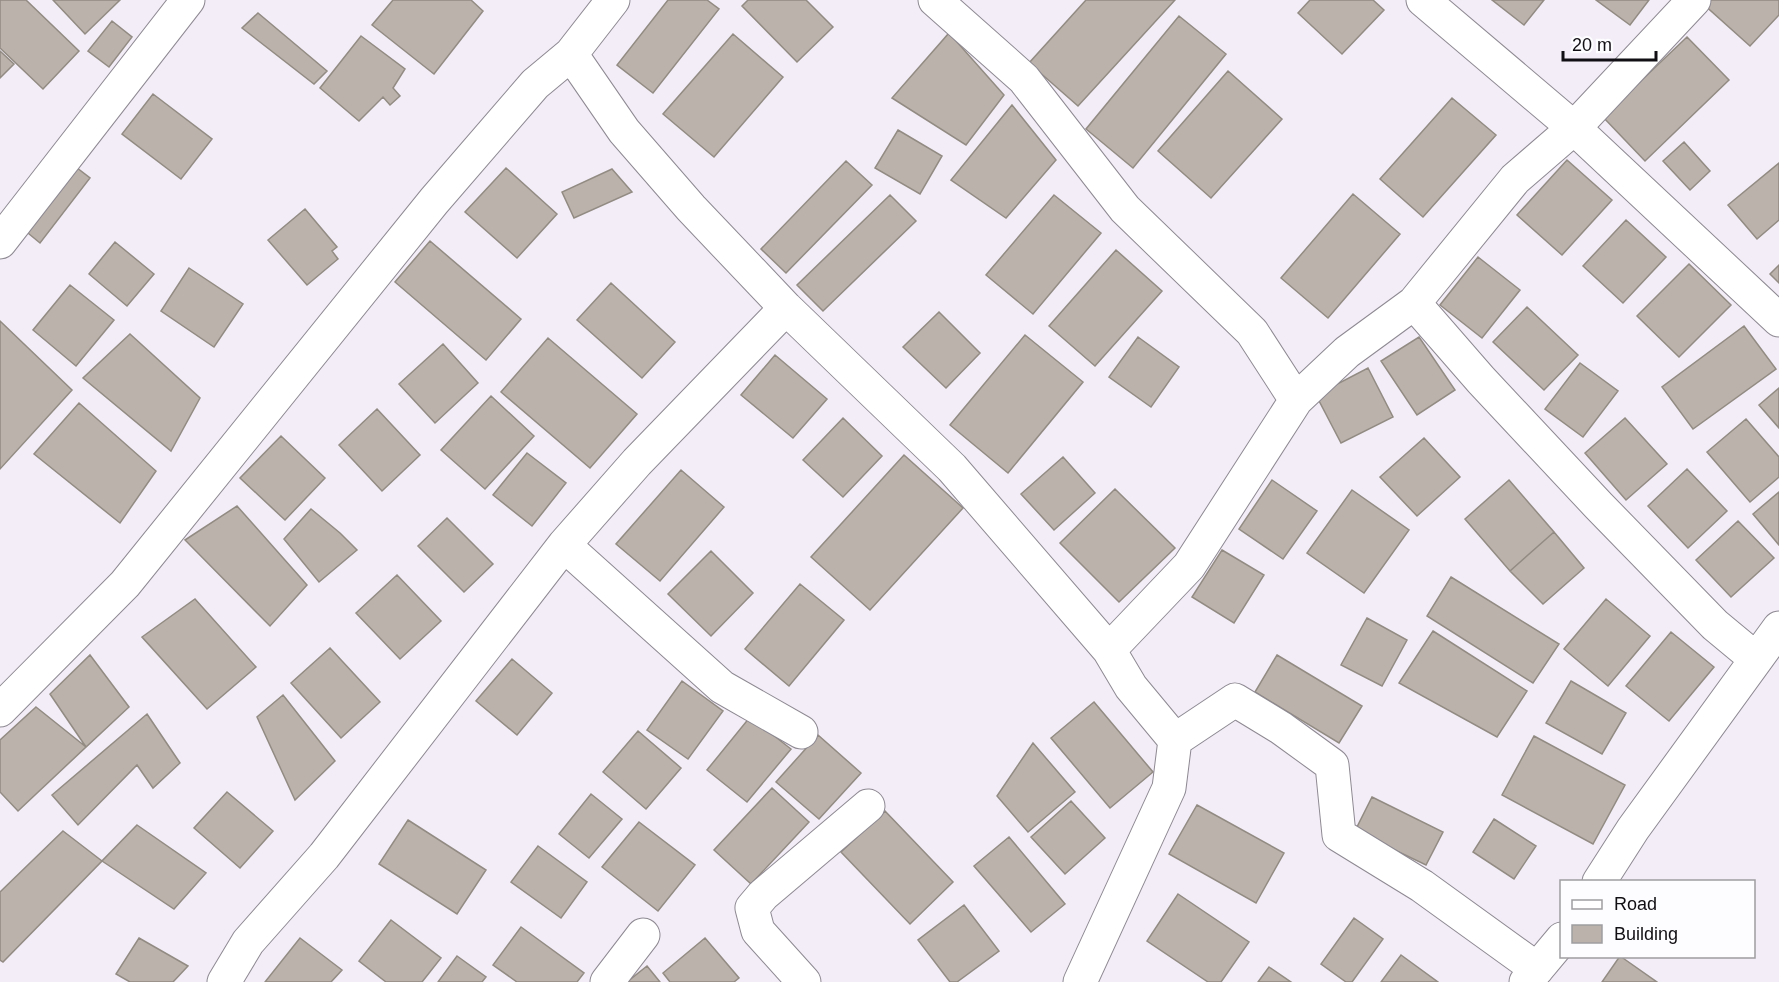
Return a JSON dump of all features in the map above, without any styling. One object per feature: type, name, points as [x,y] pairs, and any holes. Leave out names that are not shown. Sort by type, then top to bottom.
[{"type":"street","points":[[0,710],[125,584],[434,201],[535,84],[571,54],[613,0]]},
{"type":"street","points":[[935,0],[1024,79],[1125,209],[1252,332],[1296,400]]},
{"type":"street","points":[[1423,0],[1574,128],[1779,320]]},
{"type":"street","points":[[1109,650],[1189,566],[1296,400],[1347,352],[1414,303],[1515,179],[1574,128],[1694,0]]},
{"type":"street","points":[[0,242],[182,3]]},
{"type":"street","points":[[571,54],[624,131],[691,208],[786,308],[952,468],[1109,650],[1131,687],[1175,740],[1169,788],[1080,982]]},
{"type":"street","points":[[1414,303],[1481,380],[1599,507],[1715,625],[1756,659]]},
{"type":"street","points":[[224,982],[248,942],[324,856],[564,545],[637,462],[786,308]]},
{"type":"street","points":[[564,545],[722,687],[801,732]]},
{"type":"street","points":[[1600,880],[1633,829],[1779,628]]},
{"type":"street","points":[[1175,740],[1235,700],[1281,728],[1332,765],[1339,835],[1422,886],[1532,976],[1560,941]]},
{"type":"street","points":[[804,982],[758,931],[752,908],[868,806]]},
{"type":"street","points":[[607,982],[643,934]]},
{"type":"building","points":[[0,0],[26,0],[79,51],[43,89],[0,48]]},
{"type":"building","points":[[53,0],[120,0],[85,34]]},
{"type":"building","points":[[393,0],[471,0],[483,11],[434,74],[372,25]]},
{"type":"building","points":[[668,0],[707,0],[719,9],[653,93],[617,65]]},
{"type":"building","points":[[748,0],[806,0],[833,27],[797,62],[742,6]]},
{"type":"building","points":[[1086,0],[1175,0],[1078,106],[1029,63]]},
{"type":"building","points":[[1310,0],[1373,0],[1384,10],[1342,54],[1298,13]]},
{"type":"building","points":[[1492,0],[1544,0],[1524,25]]},
{"type":"building","points":[[1596,0],[1649,0],[1630,25]]},
{"type":"building","points":[[1704,0],[1779,0],[1779,15],[1750,46],[1701,2]]},
{"type":"building","points":[[258,13],[327,71],[314,84],[242,28]]},
{"type":"building","points":[[1179,16],[1226,54],[1133,168],[1086,129]]},
{"type":"building","points":[[112,21],[132,37],[109,67],[88,51]]},
{"type":"building","points":[[949,33],[1004,95],[966,145],[892,98]]},
{"type":"building","points":[[733,34],[783,77],[714,157],[663,114]]},
{"type":"building","points":[[361,36],[405,69],[393,88],[400,96],[390,105],[383,97],[359,121],[320,88]]},
{"type":"building","points":[[1687,37],[1729,80],[1645,161],[1603,117]]},
{"type":"building","points":[[0,51],[14,64],[0,78]]},
{"type":"building","points":[[1228,71],[1282,119],[1211,198],[1158,151]]},
{"type":"building","points":[[153,94],[212,139],[181,179],[122,134]]},
{"type":"building","points":[[1452,98],[1496,135],[1423,217],[1380,179]]},
{"type":"building","points":[[1012,105],[1056,160],[1006,218],[951,180]]},
{"type":"building","points":[[898,130],[942,156],[920,194],[875,168]]},
{"type":"building","points":[[1684,142],[1710,171],[1690,190],[1663,161]]},
{"type":"building","points":[[1567,160],[1612,200],[1562,255],[1517,215]]},
{"type":"building","points":[[846,161],[872,185],[786,273],[761,249]]},
{"type":"building","points":[[1779,163],[1779,220],[1757,239],[1728,205]]},
{"type":"building","points":[[72,164],[90,178],[40,243],[23,229]]},
{"type":"building","points":[[506,168],[557,214],[517,258],[465,212]]},
{"type":"building","points":[[612,169],[632,192],[574,218],[562,192]]},
{"type":"building","points":[[1353,194],[1400,234],[1328,318],[1281,278]]},
{"type":"building","points":[[890,195],[916,221],[823,311],[797,285]]},
{"type":"building","points":[[1054,195],[1101,233],[1033,314],[986,275]]},
{"type":"building","points":[[305,209],[337,247],[332,251],[338,259],[307,285],[268,240]]},
{"type":"building","points":[[1626,220],[1666,257],[1623,303],[1583,266]]},
{"type":"building","points":[[430,241],[521,319],[486,360],[395,282]]},
{"type":"building","points":[[115,242],[154,274],[127,306],[89,274]]},
{"type":"building","points":[[1116,250],[1162,291],[1095,366],[1049,326]]},
{"type":"building","points":[[1478,257],[1520,290],[1482,338],[1440,305]]},
{"type":"building","points":[[1689,264],[1731,305],[1679,357],[1637,316]]},
{"type":"building","points":[[1779,265],[1779,283],[1770,274]]},
{"type":"building","points":[[189,268],[243,304],[214,347],[161,311]]},
{"type":"building","points":[[611,283],[675,342],[642,378],[577,320]]},
{"type":"building","points":[[70,285],[114,320],[76,366],[33,330]]},
{"type":"building","points":[[1527,307],[1578,355],[1544,390],[1493,342]]},
{"type":"building","points":[[939,312],[980,353],[946,388],[903,347]]},
{"type":"building","points":[[0,321],[72,390],[0,469]]},
{"type":"building","points":[[1744,326],[1776,369],[1693,429],[1662,387]]},
{"type":"building","points":[[130,334],[200,398],[171,451],[83,378]]},
{"type":"building","points":[[1025,335],[1083,382],[1008,473],[950,425]]},
{"type":"building","points":[[1138,337],[1179,367],[1151,407],[1109,377]]},
{"type":"building","points":[[1419,337],[1455,390],[1417,415],[1381,361]]},
{"type":"building","points":[[548,338],[637,414],[590,468],[501,392]]},
{"type":"building","points":[[443,344],[478,383],[435,423],[399,384]]},
{"type":"building","points":[[775,355],[827,399],[793,438],[741,395]]},
{"type":"building","points":[[1580,363],[1618,391],[1583,437],[1545,409]]},
{"type":"building","points":[[1368,368],[1393,417],[1341,443],[1316,395]]},
{"type":"building","points":[[1779,388],[1779,428],[1759,405]]},
{"type":"building","points":[[491,396],[534,436],[485,489],[441,450]]},
{"type":"building","points":[[79,403],[156,471],[120,523],[34,454]]},
{"type":"building","points":[[377,409],[420,455],[382,491],[339,445]]},
{"type":"building","points":[[843,418],[882,456],[843,497],[803,460]]},
{"type":"building","points":[[1625,418],[1667,464],[1626,500],[1585,453]]},
{"type":"building","points":[[1746,419],[1779,457],[1779,477],[1750,502],[1707,452]]},
{"type":"building","points":[[281,436],[325,478],[285,520],[240,478]]},
{"type":"building","points":[[1424,438],[1460,477],[1417,516],[1380,477]]},
{"type":"building","points":[[527,453],[566,483],[532,526],[493,495]]},
{"type":"building","points":[[904,455],[963,508],[870,610],[811,557]]},
{"type":"building","points":[[1063,457],[1095,493],[1054,530],[1021,494]]},
{"type":"building","points":[[1687,469],[1727,511],[1688,548],[1648,506]]},
{"type":"building","points":[[681,470],[724,507],[660,581],[616,544]]},
{"type":"building","points":[[1272,480],[1317,511],[1283,559],[1239,529]]},
{"type":"building","points":[[1509,480],[1554,532],[1510,571],[1465,519]]},
{"type":"building","points":[[1115,489],[1175,548],[1119,602],[1060,543]]},
{"type":"building","points":[[1352,490],[1409,530],[1364,593],[1307,553]]},
{"type":"building","points":[[1779,492],[1779,545],[1753,514]]},
{"type":"building","points":[[237,506],[307,585],[270,626],[185,540]]},
{"type":"building","points":[[311,509],[357,550],[319,582],[284,539]]},
{"type":"building","points":[[447,518],[493,564],[464,592],[418,546]]},
{"type":"building","points":[[1738,521],[1774,558],[1731,597],[1696,560]]},
{"type":"building","points":[[1554,532],[1584,568],[1543,604],[1510,571]]},
{"type":"building","points":[[1222,550],[1264,575],[1234,623],[1192,597]]},
{"type":"building","points":[[711,551],[753,593],[711,636],[668,594]]},
{"type":"building","points":[[397,575],[441,621],[400,659],[356,613]]},
{"type":"building","points":[[1451,577],[1559,644],[1533,683],[1427,616]]},
{"type":"building","points":[[800,584],[844,620],[789,686],[745,649]]},
{"type":"building","points":[[195,599],[256,667],[207,709],[142,637]]},
{"type":"building","points":[[1606,599],[1650,636],[1608,686],[1564,649]]},
{"type":"building","points":[[1367,618],[1407,640],[1382,686],[1341,665]]},
{"type":"building","points":[[1433,631],[1527,691],[1497,737],[1399,683]]},
{"type":"building","points":[[1671,632],[1714,667],[1669,721],[1626,686]]},
{"type":"building","points":[[330,648],[380,702],[341,738],[291,683]]},
{"type":"building","points":[[90,655],[129,707],[86,747],[50,694]]},
{"type":"building","points":[[1277,655],[1362,706],[1339,743],[1255,692]]},
{"type":"building","points":[[512,659],[552,693],[517,735],[476,701]]},
{"type":"building","points":[[682,681],[723,711],[688,759],[647,730]]},
{"type":"building","points":[[1571,681],[1626,713],[1602,754],[1546,723]]},
{"type":"building","points":[[283,695],[335,761],[295,800],[257,717]]},
{"type":"building","points":[[1094,702],[1153,772],[1110,808],[1051,738]]},
{"type":"building","points":[[36,707],[86,747],[18,811],[0,792],[0,740]]},
{"type":"building","points":[[147,714],[180,763],[153,788],[137,765],[78,825],[52,795]]},
{"type":"building","points":[[750,717],[791,749],[747,802],[707,770]]},
{"type":"building","points":[[638,731],[681,768],[646,809],[603,772]]},
{"type":"building","points":[[818,735],[861,773],[819,819],[776,782]]},
{"type":"building","points":[[1534,736],[1625,785],[1593,844],[1502,795]]},
{"type":"building","points":[[1033,743],[1075,792],[1028,832],[997,796]]},
{"type":"building","points":[[772,788],[809,822],[751,884],[714,850]]},
{"type":"building","points":[[227,792],[273,831],[240,868],[194,828]]},
{"type":"building","points":[[591,794],[622,819],[589,858],[559,834]]},
{"type":"building","points":[[1372,797],[1443,832],[1426,865],[1355,831]]},
{"type":"building","points":[[1071,801],[1105,838],[1065,874],[1031,837]]},
{"type":"building","points":[[1197,805],[1284,853],[1256,903],[1169,854]]},
{"type":"building","points":[[885,811],[953,882],[910,924],[841,852]]},
{"type":"building","points":[[1494,819],[1536,846],[1514,879],[1473,852]]},
{"type":"building","points":[[408,820],[486,870],[457,914],[379,864]]},
{"type":"building","points":[[639,822],[695,865],[658,911],[602,867]]},
{"type":"building","points":[[137,825],[206,873],[174,909],[102,861]]},
{"type":"building","points":[[63,831],[102,861],[3,962],[0,960],[0,892]]},
{"type":"building","points":[[1009,837],[1065,904],[1031,932],[974,866]]},
{"type":"building","points":[[538,846],[587,882],[561,918],[511,882]]},
{"type":"building","points":[[1178,894],[1249,942],[1221,982],[1208,982],[1147,941]]},
{"type":"building","points":[[964,905],[999,951],[957,982],[950,982],[918,940]]},
{"type":"building","points":[[1354,918],[1383,939],[1352,982],[1346,982],[1321,964]]},
{"type":"building","points":[[391,920],[441,958],[422,982],[386,982],[359,961]]},
{"type":"building","points":[[521,927],[584,973],[577,982],[517,982],[493,965]]},
{"type":"building","points":[[139,938],[188,966],[173,982],[130,982],[116,974]]},
{"type":"building","points":[[300,938],[342,970],[331,982],[265,982]]},
{"type":"building","points":[[705,938],[739,978],[734,982],[670,982],[663,973]]},
{"type":"building","points":[[1401,955],[1438,982],[1381,982]]},
{"type":"building","points":[[457,956],[486,977],[482,982],[438,982]]},
{"type":"building","points":[[1619,958],[1623,958],[1657,982],[1602,982]]},
{"type":"building","points":[[647,966],[660,982],[627,982]]},
{"type":"building","points":[[1269,967],[1291,982],[1258,982]]}]
